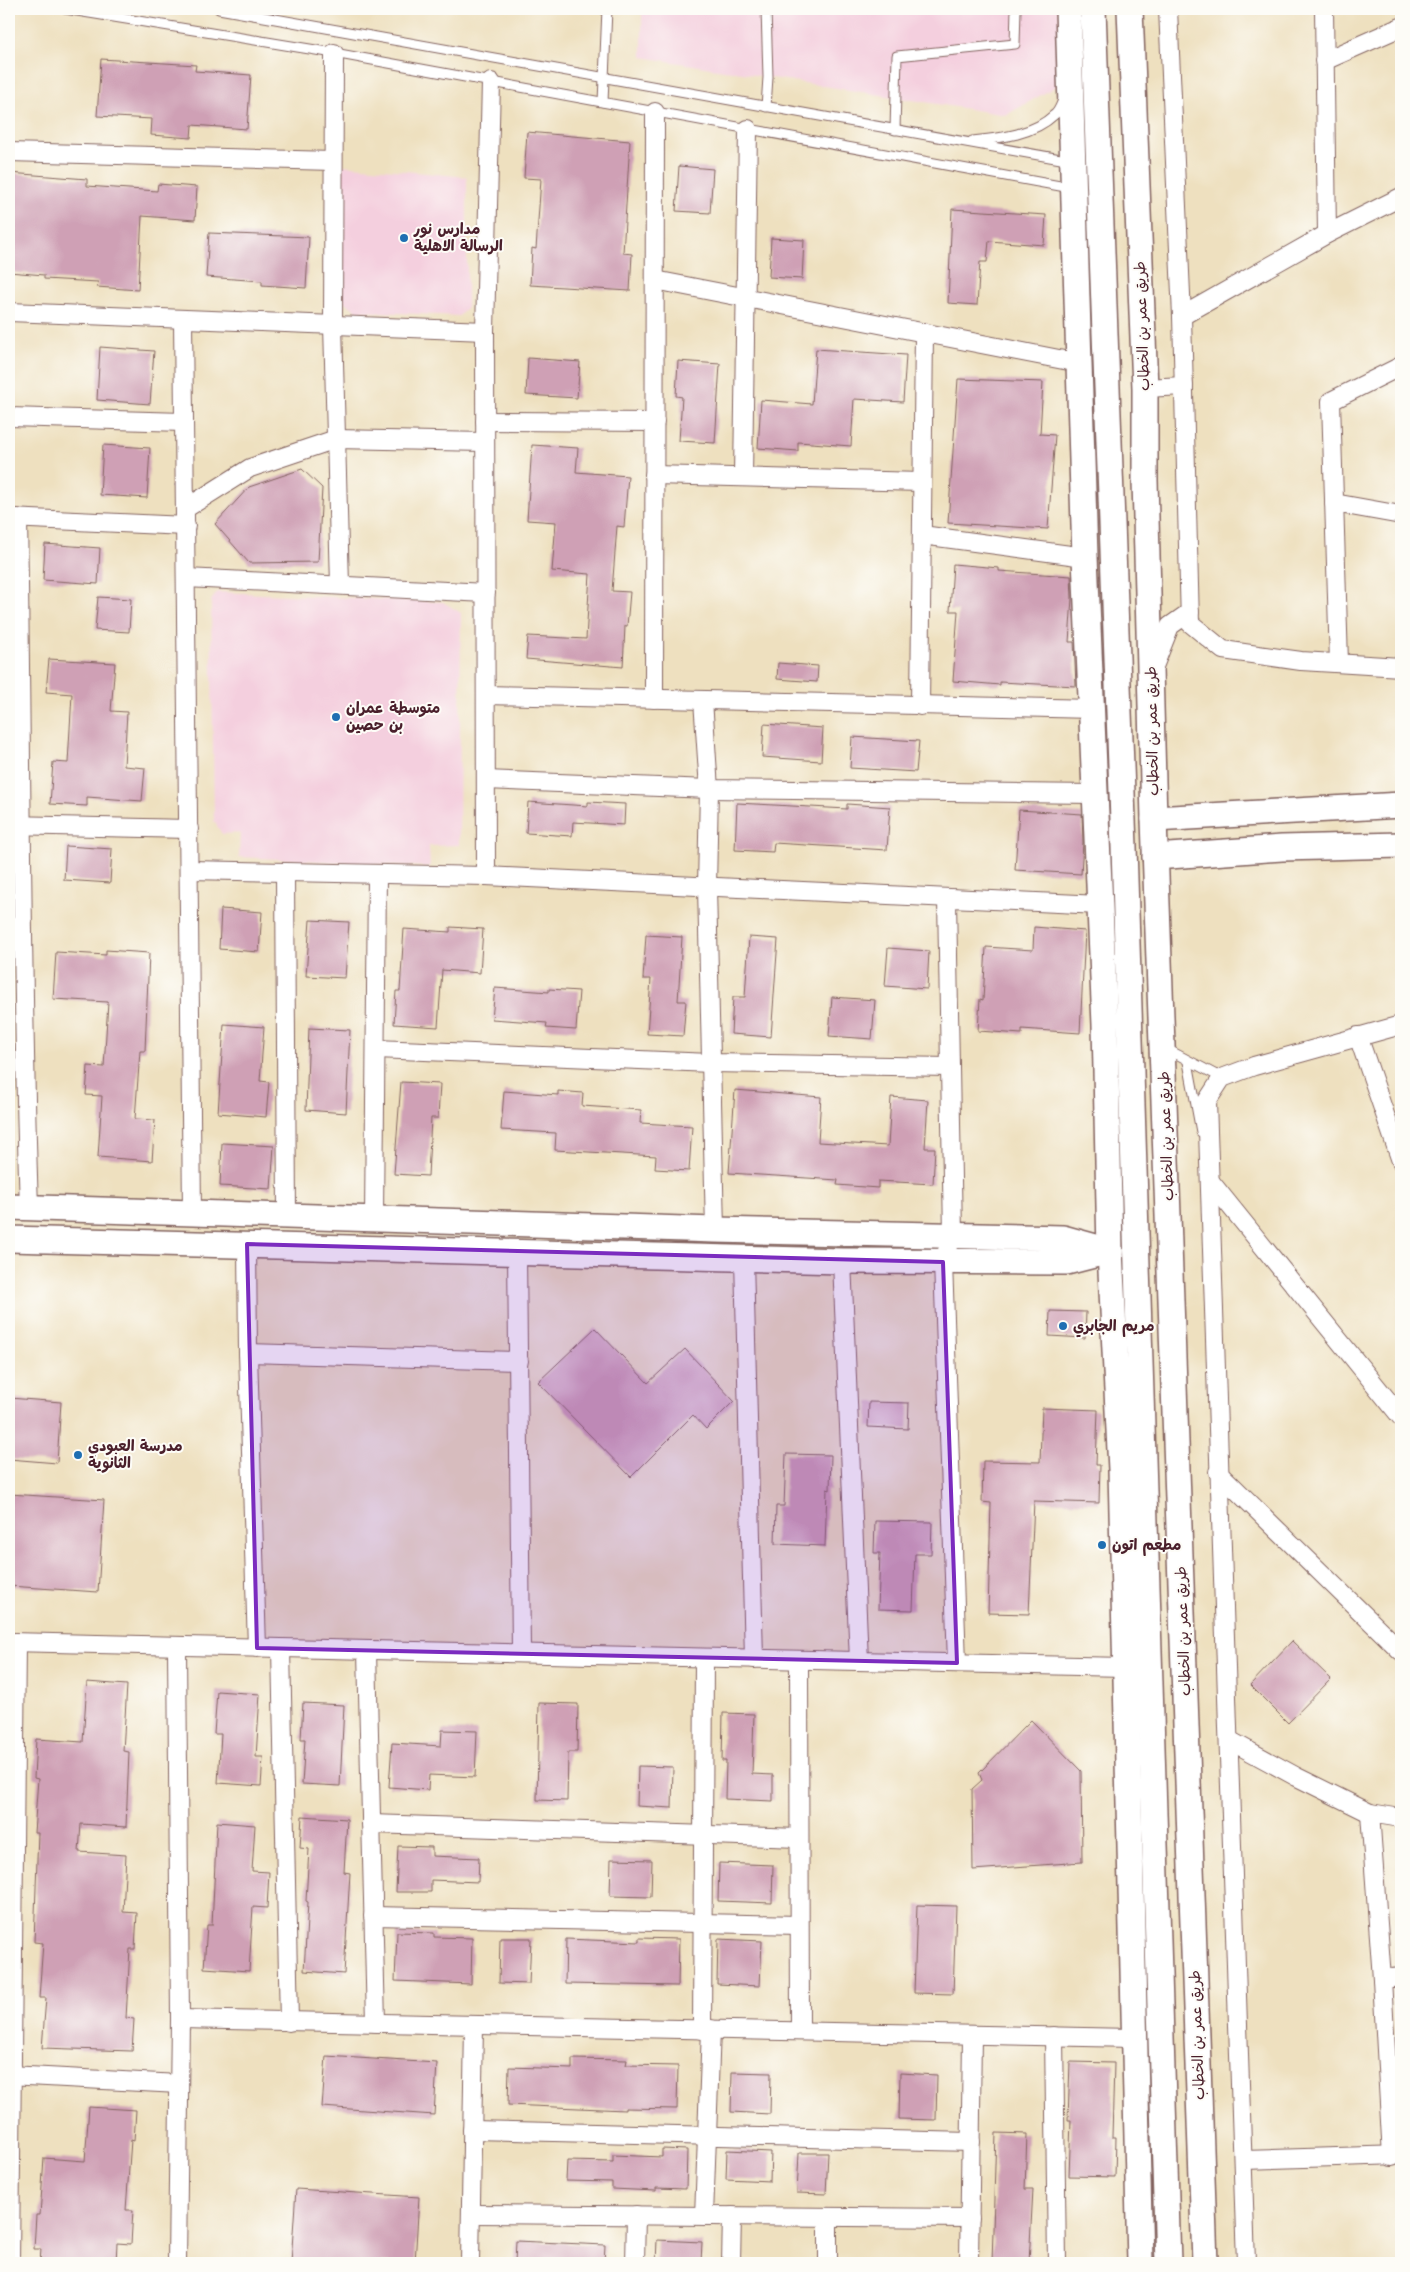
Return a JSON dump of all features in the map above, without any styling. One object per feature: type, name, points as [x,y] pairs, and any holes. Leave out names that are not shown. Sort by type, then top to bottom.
[{"type":"street","points":[[1068,9],[1072,189],[1085,557],[1100,905],[1110,1251],[1120,1470],[1140,2263]]},
{"type":"street","name":"طريق عمر بن الخطاب","points":[[1093,9],[1131,1087],[1168,2263]]},
{"type":"street","name":"طريق عمر بن الخطاب","points":[[1130,9],[1145,388],[1145,480],[1155,857],[1205,2263]]},
{"type":"street","points":[[1168,9],[1182,316],[1190,622],[1223,650],[1301,661],[1401,667]]},
{"type":"street","points":[[1324,9],[1327,234]]},
{"type":"street","points":[[1324,61],[1401,28]]},
{"type":"street","points":[[334,53],[333,325],[340,585]]},
{"type":"street","points":[[486,876],[485,331],[491,82]]},
{"type":"street","points":[[654,699],[655,112]]},
{"type":"street","points":[[743,477],[748,129]]},
{"type":"street","points":[[9,152],[334,161]]},
{"type":"street","points":[[1182,316],[1327,234],[1401,197]]},
{"type":"street","points":[[655,280],[1079,363]]},
{"type":"street","points":[[9,312],[485,331]]},
{"type":"street","points":[[183,319],[192,1213]]},
{"type":"street","points":[[920,706],[924,332]]},
{"type":"street","points":[[1338,663],[1331,401],[1401,366]]},
{"type":"street","points":[[1145,388],[1184,386]]},
{"type":"street","points":[[9,417],[184,422]]},
{"type":"street","points":[[485,421],[655,422]]},
{"type":"street","points":[[485,442],[336,439],[250,468],[185,518],[13,518],[16,1044],[19,1207],[715,1230],[1063,1238],[1110,1251]]},
{"type":"street","points":[[654,475],[922,482]]},
{"type":"street","points":[[1334,503],[1401,515]]},
{"type":"street","points":[[922,535],[1085,557]]},
{"type":"street","points":[[186,578],[486,593]]},
{"type":"street","points":[[1151,674],[1170,626],[1190,612]]},
{"type":"street","points":[[486,695],[1092,709]]},
{"type":"street","points":[[702,700],[709,789],[707,887],[715,1230]]},
{"type":"street","points":[[486,780],[709,789],[1094,794]]},
{"type":"street","points":[[1154,819],[1401,805]]},
{"type":"street","points":[[16,825],[189,829]]},
{"type":"street","points":[[1155,857],[1282,848],[1401,844]]},
{"type":"street","points":[[189,870],[486,876],[1100,905]]},
{"type":"street","points":[[285,872],[288,1216]]},
{"type":"street","points":[[374,1218],[377,874]]},
{"type":"street","points":[[947,899],[954,1235],[943,1262],[957,1663]]},
{"type":"street","points":[[1246,2263],[1207,1102],[1222,1078],[1254,1066],[1401,1024]]},
{"type":"street","points":[[1358,1036],[1401,1161]]},
{"type":"street","points":[[376,1049],[711,1063],[950,1068]]},
{"type":"street","points":[[1109,1206],[1131,1087]]},
{"type":"street","points":[[1210,1181],[1401,1417]]},
{"type":"street","points":[[9,1239],[842,1261],[1067,1262],[1110,1251]]},
{"type":"street","points":[[247,1244],[248,1353],[257,1648]]},
{"type":"street","points":[[517,1252],[521,1653]]},
{"type":"street","points":[[744,1259],[754,1659]]},
{"type":"street","points":[[842,1261],[859,1661]]},
{"type":"street","points":[[248,1353],[519,1361]]},
{"type":"street","points":[[1218,1472],[1401,1651]]},
{"type":"street","points":[[10,2263],[13,1642],[1125,1667]]},
{"type":"street","points":[[177,1646],[180,2019],[177,2263]]},
{"type":"street","points":[[281,1649],[289,2022]]},
{"type":"street","points":[[367,1651],[376,2023]]},
{"type":"street","points":[[704,1658],[702,1922],[707,2135],[704,2216]]},
{"type":"street","points":[[799,1660],[800,2030]]},
{"type":"street","points":[[1229,1740],[1370,1814],[1401,1818]]},
{"type":"street","points":[[1127,1775],[1154,1808]]},
{"type":"street","points":[[1243,2160],[1397,2156],[1370,1814]]},
{"type":"street","points":[[371,1824],[799,1838]]},
{"type":"street","points":[[373,1916],[799,1924]]},
{"type":"street","points":[[1382,1979],[1401,1977]]},
{"type":"street","points":[[180,2019],[1134,2038]]},
{"type":"street","points":[[470,2263],[474,2025]]},
{"type":"street","points":[[969,2263],[972,2035]]},
{"type":"street","points":[[1054,2036],[1057,2263]]},
{"type":"street","points":[[10,2075],[179,2084]]},
{"type":"street","points":[[472,2130],[971,2142]]},
{"type":"street","points":[[471,2214],[970,2218]]},
{"type":"street","points":[[635,2263],[636,2216]]},
{"type":"street","points":[[731,2263],[732,2216]]},
{"type":"street","points":[[828,2217],[828,2263]]},
{"type":"lane","points":[[65,9],[334,53],[1072,189]]},
{"type":"lane","points":[[220,9],[1072,162]]},
{"type":"lane","points":[[603,102],[607,9]]},
{"type":"lane","points":[[766,9],[768,77],[766,107]]},
{"type":"lane","points":[[895,130],[897,56],[1016,44],[1016,9]]},
{"type":"lane","points":[[962,142],[1003,138],[1033,128],[1055,115],[1070,87]]},
{"type":"lane","points":[[1163,1047],[1188,1062],[1222,1078]]},
{"type":"lane","points":[[1188,1062],[1210,1181]]},
{"type":"highlighted area","points":[[247,1244],[943,1262],[957,1663],[257,1648]]},
{"type":"shaded area","points":[[642,9],[1059,9],[1064,82],[1006,115],[642,57]]},
{"type":"shaded area","name":"مدارس نور الرسالة الاهلية","points":[[342,165],[467,177],[467,307],[459,316],[358,311],[341,300]]},
{"type":"shaded area","name":"متوسطة عمران بن حصين","points":[[217,592],[443,602],[461,613],[459,845],[429,846],[430,867],[239,857],[240,833],[222,834],[214,821],[211,601]]},
{"type":"building","points":[[101,59],[196,65],[195,71],[251,75],[247,129],[192,125],[191,138],[151,135],[152,119],[97,116]]},
{"type":"building","points":[[527,132],[630,141],[623,253],[632,254],[630,291],[530,285],[532,248],[536,249],[541,179],[524,178]]},
{"type":"building","points":[[679,166],[713,169],[710,213],[676,211]]},
{"type":"building","points":[[9,173],[87,179],[87,186],[157,191],[158,184],[197,187],[195,220],[142,216],[138,290],[97,287],[98,282],[44,279],[44,275],[9,272]]},
{"type":"building","points":[[952,209],[1046,215],[1044,245],[989,241],[987,262],[980,262],[977,305],[948,303]]},
{"type":"building","points":[[209,233],[309,237],[306,288],[262,285],[262,281],[206,277]]},
{"type":"building","points":[[771,238],[804,240],[802,279],[769,277]]},
{"type":"building","points":[[100,347],[154,351],[150,404],[97,400]]},
{"type":"building","points":[[816,349],[906,355],[903,402],[854,399],[851,446],[798,442],[798,451],[758,448],[761,400],[812,404]]},
{"type":"building","points":[[528,358],[580,362],[577,398],[526,395]]},
{"type":"building","points":[[678,361],[720,364],[715,443],[679,441],[682,397],[676,396]]},
{"type":"building","points":[[958,379],[1043,382],[1040,434],[1055,435],[1048,529],[948,523]]},
{"type":"building","points":[[103,445],[150,448],[147,498],[100,495]]},
{"type":"building","points":[[532,445],[578,448],[576,472],[628,476],[624,527],[617,526],[612,591],[630,592],[627,626],[625,626],[623,667],[526,659],[528,636],[586,639],[590,574],[552,571],[556,522],[527,520]]},
{"type":"building","points":[[302,469],[322,488],[318,562],[249,563],[215,524],[249,487]]},
{"type":"building","points":[[45,544],[100,548],[98,584],[43,580]]},
{"type":"building","points":[[953,564],[999,568],[999,571],[1071,576],[1072,598],[1069,642],[1074,642],[1076,686],[1000,682],[1000,685],[953,681],[958,611],[950,611]]},
{"type":"building","points":[[98,597],[131,599],[129,632],[95,630]]},
{"type":"building","points":[[49,659],[115,663],[111,711],[127,712],[124,766],[145,768],[142,801],[87,797],[87,806],[50,804],[53,762],[68,763],[72,694],[46,692]]},
{"type":"building","points":[[778,663],[818,666],[817,682],[777,679]]},
{"type":"building","points":[[764,724],[823,728],[821,761],[762,757]]},
{"type":"building","points":[[852,737],[919,741],[916,772],[850,768]]},
{"type":"building","points":[[528,802],[588,806],[588,802],[625,804],[624,825],[573,822],[572,836],[526,833]]},
{"type":"building","points":[[737,803],[847,809],[847,804],[890,807],[887,850],[774,843],[773,852],[735,850]]},
{"type":"building","points":[[1019,810],[1082,814],[1081,874],[1015,870]]},
{"type":"building","points":[[66,846],[112,849],[110,883],[64,880]]},
{"type":"building","points":[[221,909],[262,912],[259,952],[219,949]]},
{"type":"building","points":[[310,920],[349,922],[345,978],[306,976]]},
{"type":"building","points":[[450,927],[483,929],[480,973],[442,970],[438,1027],[394,1024],[396,991],[400,991],[404,929],[450,932]]},
{"type":"building","points":[[1034,927],[1085,931],[1080,1033],[1022,1029],[1022,1034],[978,1031],[980,999],[983,1000],[986,947],[1033,950]]},
{"type":"building","points":[[646,935],[682,937],[678,1001],[686,1001],[683,1036],[647,1034],[651,979],[643,979]]},
{"type":"building","points":[[749,937],[778,939],[771,1037],[731,1034],[733,997],[745,997]]},
{"type":"building","points":[[888,948],[929,951],[927,989],[885,986]]},
{"type":"building","points":[[106,950],[149,953],[145,1051],[140,1051],[135,1119],[155,1120],[152,1161],[98,1157],[102,1096],[86,1095],[88,1066],[104,1067],[108,1002],[53,999],[56,952],[106,955]]},
{"type":"building","points":[[495,988],[549,992],[549,989],[579,991],[576,1030],[546,1028],[547,1023],[492,1019]]},
{"type":"building","points":[[832,997],[875,1000],[872,1039],[829,1036]]},
{"type":"building","points":[[224,1024],[264,1027],[260,1081],[269,1082],[266,1117],[218,1113]]},
{"type":"building","points":[[309,1028],[350,1030],[346,1113],[306,1110]]},
{"type":"building","points":[[401,1082],[440,1084],[438,1118],[431,1118],[428,1176],[394,1174]]},
{"type":"building","points":[[735,1090],[821,1097],[818,1142],[888,1146],[891,1097],[928,1100],[925,1148],[935,1148],[933,1184],[878,1181],[878,1188],[837,1185],[838,1180],[729,1173]]},
{"type":"building","points":[[504,1091],[558,1095],[558,1091],[583,1093],[582,1106],[641,1110],[640,1123],[692,1126],[689,1171],[655,1169],[656,1156],[555,1150],[556,1133],[501,1130]]},
{"type":"building","points":[[222,1143],[274,1146],[271,1189],[220,1186]]},
{"type":"building","points":[[1050,1311],[1086,1312],[1085,1338],[1049,1336]]},
{"type":"building","points":[[595,1328],[648,1383],[685,1349],[734,1401],[706,1429],[693,1415],[631,1477],[538,1382]]},
{"type":"building","points":[[9,1398],[61,1402],[57,1463],[9,1459]]},
{"type":"building","points":[[869,1402],[909,1403],[908,1429],[868,1427]]},
{"type":"building","points":[[1042,1408],[1098,1410],[1096,1465],[1100,1465],[1099,1503],[1034,1501],[1029,1614],[988,1613],[991,1503],[982,1502],[983,1461],[1040,1462]]},
{"type":"building","points":[[786,1454],[831,1455],[830,1490],[827,1489],[825,1546],[775,1544],[776,1506],[784,1506]]},
{"type":"building","points":[[9,1494],[104,1500],[98,1592],[9,1586]]},
{"type":"building","points":[[875,1521],[932,1522],[931,1554],[915,1554],[913,1610],[878,1609],[880,1553],[874,1553]]},
{"type":"building","points":[[1292,1641],[1331,1679],[1288,1723],[1250,1685]]},
{"type":"building","points":[[87,1682],[127,1685],[123,1751],[129,1752],[126,1827],[81,1824],[79,1852],[126,1855],[123,1912],[137,1913],[135,1949],[130,1949],[126,2018],[134,2019],[132,2051],[42,2048],[46,1998],[39,1998],[43,1943],[34,1942],[38,1833],[34,1833],[38,1779],[34,1778],[36,1739],[83,1742]]},
{"type":"building","points":[[217,1691],[260,1694],[256,1757],[263,1757],[261,1786],[218,1783],[221,1734],[214,1734]]},
{"type":"building","points":[[303,1703],[344,1705],[340,1786],[302,1784],[305,1739],[301,1739]]},
{"type":"building","points":[[539,1703],[578,1704],[577,1752],[568,1752],[567,1801],[537,1800]]},
{"type":"building","points":[[723,1713],[754,1714],[752,1774],[773,1775],[773,1801],[725,1799],[726,1761],[722,1761]]},
{"type":"building","points":[[1031,1720],[1081,1771],[1082,1862],[973,1870],[972,1789],[982,1780],[979,1773]]},
{"type":"building","points":[[442,1730],[477,1731],[475,1777],[429,1775],[428,1790],[389,1787],[392,1743],[441,1746]]},
{"type":"building","points":[[638,1766],[673,1767],[672,1808],[637,1806]]},
{"type":"building","points":[[302,1816],[347,1819],[344,1872],[350,1873],[344,1974],[304,1971],[309,1849],[300,1848]]},
{"type":"building","points":[[217,1822],[255,1825],[252,1871],[269,1872],[267,1908],[253,1907],[249,1971],[204,1968],[207,1925],[212,1925]]},
{"type":"building","points":[[398,1846],[432,1847],[432,1856],[479,1858],[478,1882],[431,1880],[431,1892],[396,1892]]},
{"type":"building","points":[[611,1859],[652,1860],[651,1897],[610,1896]]},
{"type":"building","points":[[719,1863],[773,1865],[772,1903],[718,1901]]},
{"type":"building","points":[[917,1905],[956,1906],[953,1994],[914,1993]]},
{"type":"building","points":[[397,1932],[434,1933],[434,1937],[472,1938],[471,1984],[395,1981]]},
{"type":"building","points":[[500,1938],[531,1938],[529,1984],[499,1983]]},
{"type":"building","points":[[639,1938],[679,1939],[678,1986],[565,1984],[566,1939],[639,1942]]},
{"type":"building","points":[[718,1939],[762,1941],[760,1986],[717,1984]]},
{"type":"building","points":[[326,2056],[437,2063],[434,2115],[322,2107]]},
{"type":"building","points":[[572,2059],[627,2060],[626,2065],[678,2066],[677,2109],[625,2108],[625,2110],[508,2105],[509,2067],[572,2069]]},
{"type":"building","points":[[1070,2062],[1114,2063],[1112,2137],[1116,2137],[1115,2177],[1069,2176],[1071,2120],[1068,2120]]},
{"type":"building","points":[[732,2072],[771,2073],[770,2114],[731,2112]]},
{"type":"building","points":[[900,2073],[937,2075],[936,2120],[899,2119]]},
{"type":"building","points":[[89,2107],[136,2110],[134,2141],[131,2140],[126,2210],[133,2210],[131,2244],[117,2243],[116,2263],[40,2263],[41,2249],[34,2249],[36,2215],[40,2215],[44,2158],[85,2161]]},
{"type":"building","points":[[996,2133],[1027,2134],[1025,2189],[1033,2189],[1029,2263],[992,2263]]},
{"type":"building","points":[[662,2149],[687,2150],[686,2189],[656,2188],[656,2191],[612,2189],[612,2182],[566,2181],[567,2161],[613,2162],[613,2155],[662,2157]]},
{"type":"building","points":[[727,2150],[771,2152],[770,2181],[726,2179]]},
{"type":"building","points":[[799,2153],[828,2153],[826,2194],[797,2193]]},
{"type":"building","points":[[296,2189],[419,2197],[415,2263],[291,2263]]},
{"type":"building","points":[[657,2240],[702,2242],[701,2263],[656,2263]]},
{"type":"building","points":[[516,2241],[605,2245],[604,2263],[515,2263]]},
{"type":"place","name":"مدارس نور الرسالة الاهلية","points":[[404,238]]},
{"type":"place","name":"متوسطة عمران بن حصين","points":[[336,717]]},
{"type":"place","name":"مريم الجابري","points":[[1063,1326]]},
{"type":"place","name":"مدرسة العبودي الثانوية","points":[[78,1455]]},
{"type":"place","name":"مطعم اتون","points":[[1102,1545]]}]
